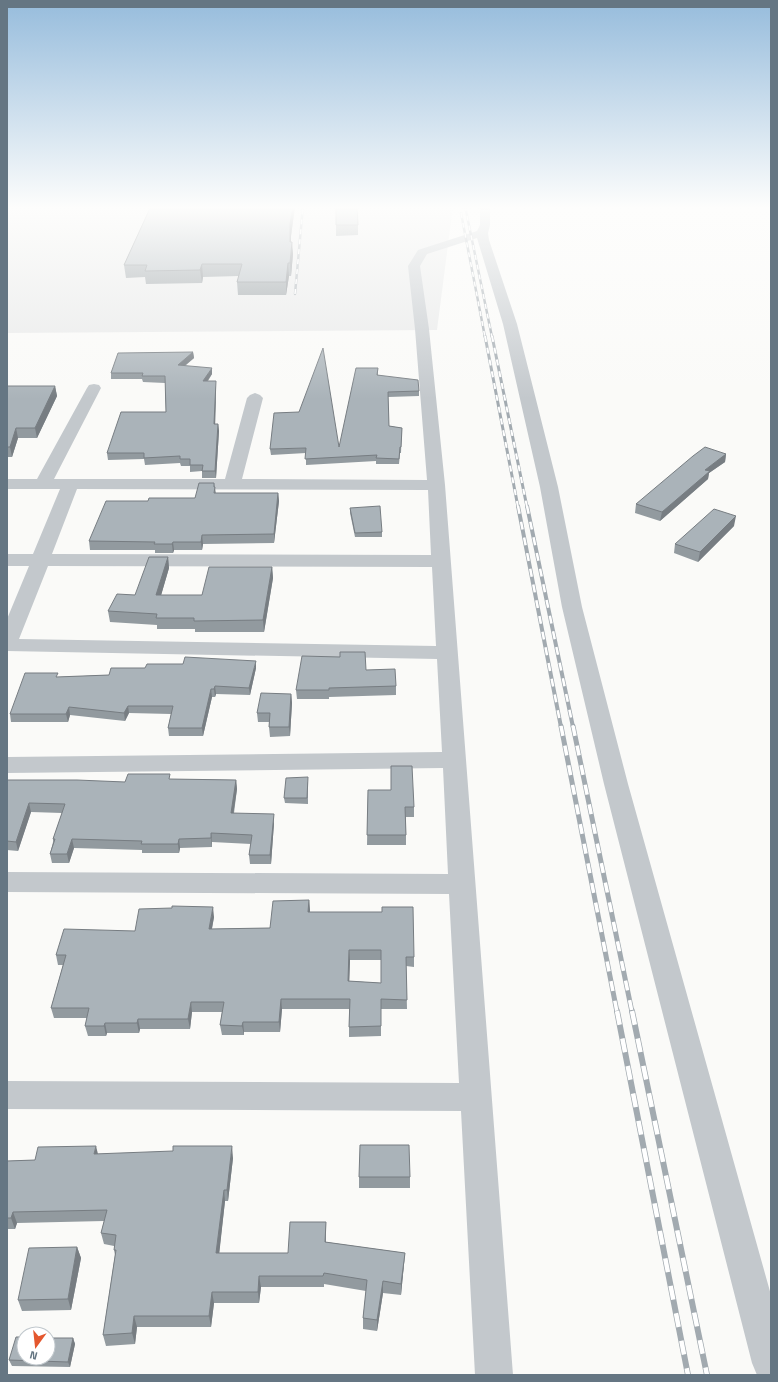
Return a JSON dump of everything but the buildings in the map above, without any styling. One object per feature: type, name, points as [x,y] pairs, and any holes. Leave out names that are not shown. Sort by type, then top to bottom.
[{"type":"street","points":[[415,270],[422,329],[436,485],[494,1375]]},
{"type":"street","points":[[493,270],[510,324],[549,487],[572,607],[616,784],[771,1363]]},
{"type":"street","points":[[43,484],[94,388]]},
{"type":"street","points":[[232,484],[255,398]]},
{"type":"street","points":[[7,484],[436,485]]},
{"type":"street","points":[[71,484],[7,644],[447,653]]},
{"type":"street","points":[[7,560],[441,561]]},
{"type":"street","points":[[7,765],[454,760]]},
{"type":"street","points":[[7,882],[462,884]]},
{"type":"street","points":[[7,1095],[476,1097]]},
{"type":"shaded area","points":[[7,270],[445,270],[437,330],[7,333]]},
{"type":"railway","points":[[295,294],[297,270]]},
{"type":"railway","points":[[472,270],[485,337]]},
{"type":"railway","points":[[478,270],[492,337]]},
{"type":"railway","points":[[485,336],[518,507]]},
{"type":"railway","points":[[492,336],[527,507]]},
{"type":"railway","points":[[518,506],[561,727]]},
{"type":"railway","points":[[527,506],[573,727]]},
{"type":"railway","points":[[561,726],[617,1012]]},
{"type":"railway","points":[[573,726],[632,1012]]},
{"type":"railway","points":[[617,1011],[688,1375]]},
{"type":"railway","points":[[632,1011],[707,1375]]}]
